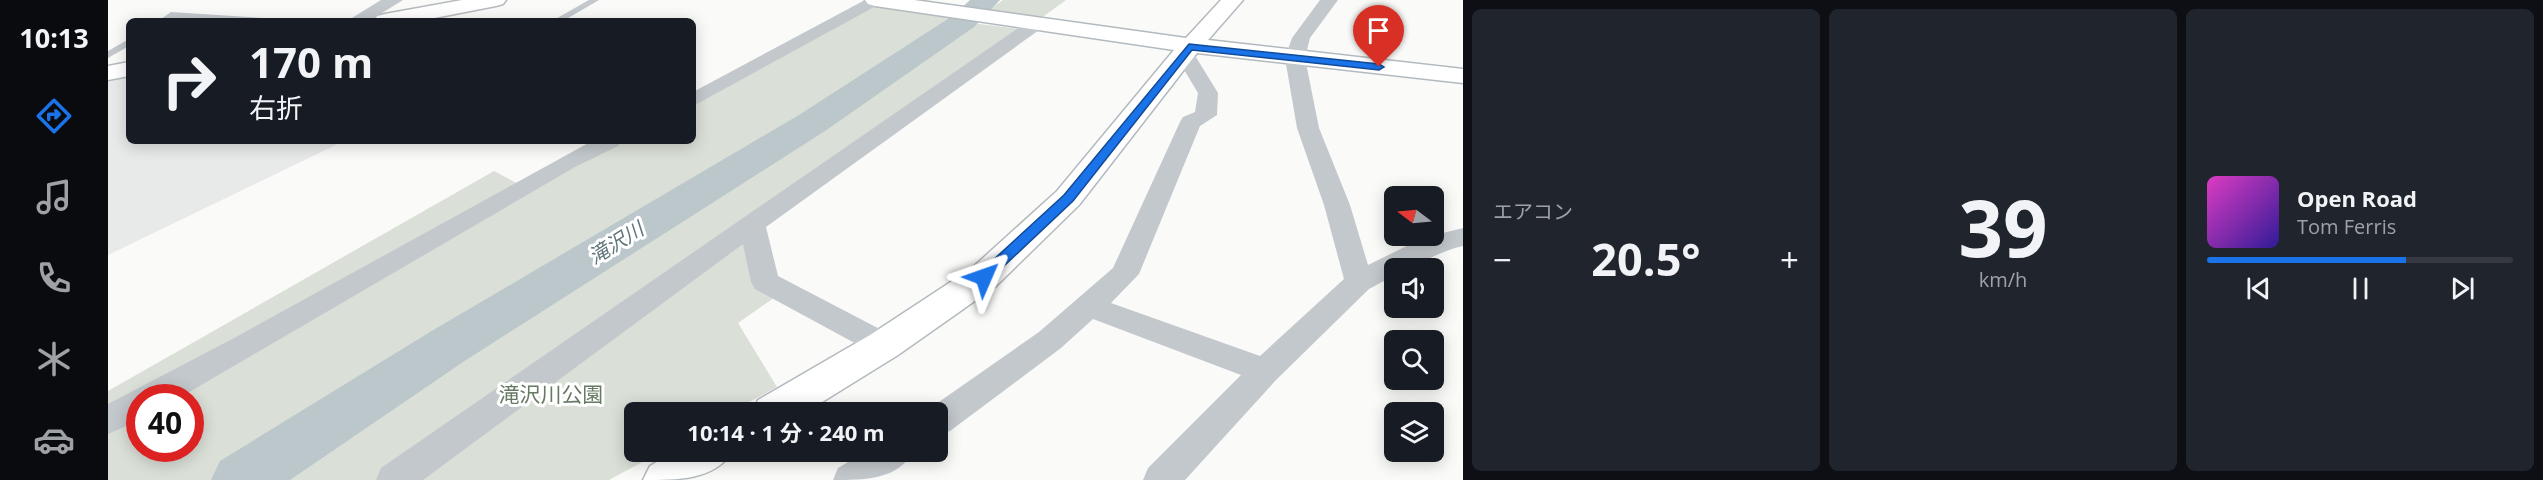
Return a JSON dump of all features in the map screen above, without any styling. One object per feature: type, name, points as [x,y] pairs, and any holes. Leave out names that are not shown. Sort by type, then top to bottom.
[{"type":"street","points":[[361,18],[394,0]]},
{"type":"street","points":[[401,18],[496,0]]},
{"type":"street","points":[[696,98],[877,0],[1186,50],[1295,58],[1463,76]]},
{"type":"street","points":[[790,402],[884,345],[984,277],[1068,198],[1186,50],[1233,0]]},
{"type":"street","points":[[1329,0],[1301,38],[1295,58],[1308,128],[1337,205],[1359,282]]},
{"type":"street","points":[[394,480],[752,224],[1024,25]]},
{"type":"street","points":[[948,414],[1050,340],[1125,274],[1191,122],[1206,115],[1208,93],[1186,50]]},
{"type":"street","points":[[108,73],[126,70]]},
{"type":"street","points":[[175,384],[567,162],[604,144]]},
{"type":"street","points":[[752,224],[765,282],[884,345]]},
{"type":"street","points":[[1161,480],[1265,371],[1359,282],[1433,244],[1463,237]]},
{"type":"street","points":[[1089,306],[1265,371]]},
{"type":"street","points":[[108,420],[126,410]]},
{"type":"street","points":[[666,480],[694,462]]},
{"type":"street","points":[[851,480],[879,462]]},
{"type":"lane","points":[[562,18],[595,0]]},
{"type":"lane","points":[[166,18],[171,15],[217,18]]},
{"type":"lane","points":[[108,55],[126,44]]},
{"type":"shaded area","points":[[126,72],[126,144],[338,144],[108,255],[108,75]]},
{"type":"green space","points":[[877,0],[972,16],[790,136],[478,328],[241,480],[108,480],[108,420],[126,410],[126,462],[204,462],[204,384],[172,384],[605,144],[696,144],[696,98]]},
{"type":"green space","points":[[1003,0],[1066,0],[1040,19],[986,12]]},
{"type":"green space","name":"滝沢川公園","points":[[971,23],[1021,29],[746,224],[778,295],[738,323],[777,387],[749,402],[624,402],[624,462],[642,462],[609,480],[265,480],[725,181],[737,185],[747,169]]},
{"type":"green space","points":[[494,171],[520,185],[162,384],[126,384],[126,404],[108,414],[108,391]]},
{"type":"waterway","name":"滝沢川","points":[[241,480],[448,346],[812,123],[964,21],[986,0]]},
{"type":"route","points":[[984,277],[1068,198],[1189,47],[1379,67]]}]
